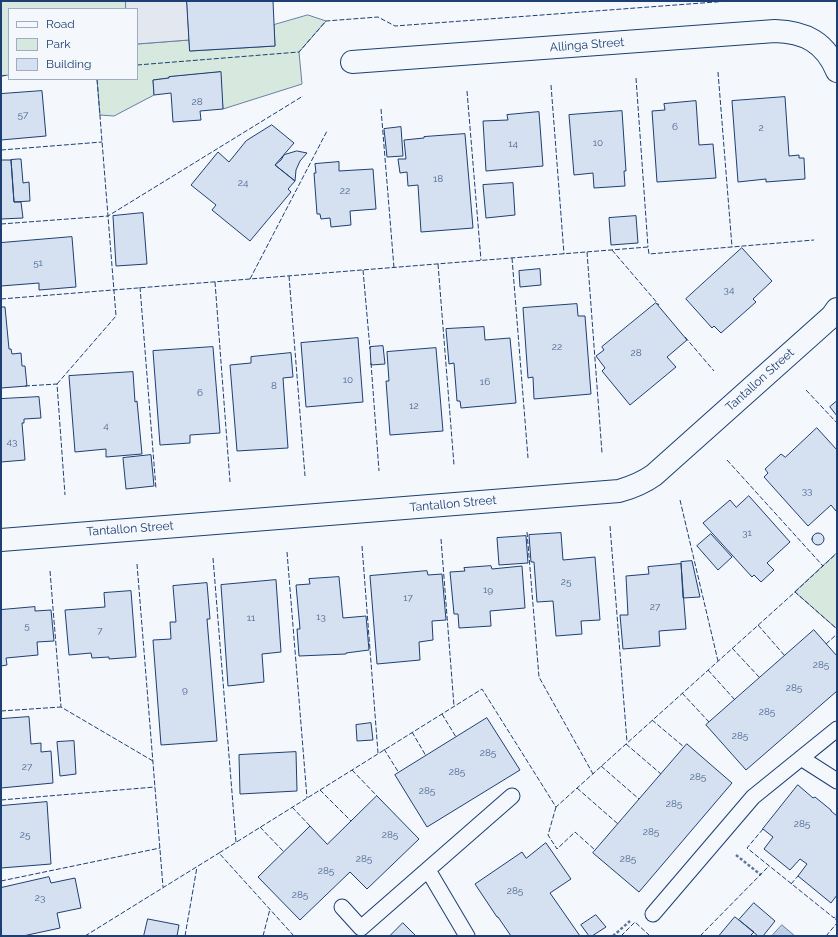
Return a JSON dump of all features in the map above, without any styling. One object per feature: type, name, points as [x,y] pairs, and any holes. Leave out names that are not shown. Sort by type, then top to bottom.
[{"type":"street","name":"Allinga Street","points":[[352,62],[790,31],[806,36],[820,45],[830,56],[837,71]]},
{"type":"street","name":"Tantallon Street","points":[[1,540],[619,491],[633,488],[645,482],[654,475],[832,316],[837,309]]},
{"type":"lane","points":[[652,914],[753,797],[837,728]]},
{"type":"lane","points":[[800,758],[837,781]]},
{"type":"lane","points":[[342,908],[361,928],[512,796]]},
{"type":"lane","points":[[428,870],[467,936]]},
{"type":"path","points":[[717,840],[761,875]]},
{"type":"green space","points":[[1,1],[126,1],[126,8],[8,8],[8,75],[1,76]]},
{"type":"green space","points":[[308,15],[326,21],[299,52],[302,84],[223,109],[220,72],[169,77],[153,80],[154,95],[114,116],[100,115],[97,80],[138,80],[138,44],[189,40],[190,51],[275,46],[274,25]]},
{"type":"green space","points":[[837,553],[837,629],[795,592]]},
{"type":"shaded area","points":[[126,1],[187,1],[189,40],[138,44],[138,8],[126,8]]},
{"type":"water","points":[[782,925],[795,936],[772,936]]},
{"type":"building","points":[[187,1],[273,1],[275,46],[190,51]]},
{"type":"building","points":[[221,72],[223,109],[200,111],[201,120],[173,122],[171,93],[154,95],[153,80]]},
{"type":"building","points":[[42,91],[46,136],[1,140],[1,94]]},
{"type":"building","points":[[785,97],[789,156],[799,155],[799,158],[804,158],[805,179],[766,182],[766,179],[738,182],[732,101]]},
{"type":"building","points":[[696,101],[699,145],[713,144],[716,178],[657,182],[652,111],[665,110],[664,104]]},
{"type":"building","points":[[622,111],[626,171],[624,171],[625,186],[594,188],[593,173],[574,175],[569,115]]},
{"type":"building","points":[[539,112],[543,166],[486,171],[483,121],[508,120],[507,115]]},
{"type":"building","points":[[272,125],[294,143],[275,165],[295,181],[288,189],[291,192],[250,241],[212,210],[216,205],[191,185],[218,152],[229,162],[246,141]]},
{"type":"building","points":[[401,127],[403,156],[387,157],[384,129]]},
{"type":"building","points":[[465,134],[473,228],[421,232],[418,185],[408,186],[407,172],[400,173],[398,159],[406,159],[404,140]]},
{"type":"building","points":[[297,151],[307,153],[300,161],[296,170],[295,181],[275,165],[284,155]]},
{"type":"building","points":[[21,159],[23,183],[29,182],[30,201],[14,202],[11,160]]},
{"type":"building","points":[[1,160],[11,160],[14,202],[21,202],[23,218],[1,219]]},
{"type":"building","points":[[339,162],[339,171],[373,169],[376,209],[350,211],[351,225],[331,227],[330,218],[321,219],[320,214],[317,214],[314,173],[316,173],[315,164]]},
{"type":"building","points":[[513,183],[515,215],[486,218],[483,185]]},
{"type":"building","points":[[143,213],[147,264],[116,266],[113,216]]},
{"type":"building","points":[[636,216],[638,243],[611,245],[609,218]]},
{"type":"building","points":[[72,237],[76,287],[39,290],[39,283],[1,286],[1,243]]},
{"type":"building","points":[[742,248],[772,281],[753,299],[756,302],[721,333],[714,326],[712,328],[686,299]]},
{"type":"building","points":[[540,269],[541,285],[520,287],[519,271]]},
{"type":"building","points":[[656,303],[687,340],[667,357],[676,367],[630,405],[602,371],[605,368],[596,356],[604,350],[602,347]]},
{"type":"building","points":[[577,304],[578,316],[585,316],[591,394],[534,399],[533,377],[528,378],[523,308]]},
{"type":"building","points":[[1,307],[5,307],[9,349],[11,349],[12,354],[21,353],[22,366],[25,366],[27,386],[1,388]]},
{"type":"building","points":[[484,327],[485,340],[510,338],[516,403],[461,408],[460,401],[457,401],[454,363],[449,364],[446,329]]},
{"type":"building","points":[[358,338],[363,402],[306,407],[301,343]]},
{"type":"building","points":[[383,346],[385,364],[371,365],[370,347]]},
{"type":"building","points":[[213,347],[220,433],[190,435],[190,443],[160,445],[153,351]]},
{"type":"building","points":[[436,348],[443,431],[390,435],[386,381],[389,381],[387,352]]},
{"type":"building","points":[[291,353],[293,377],[283,378],[288,448],[237,451],[230,365],[251,363],[251,357]]},
{"type":"building","points":[[133,372],[135,402],[137,401],[142,454],[106,457],[106,449],[75,452],[69,376]]},
{"type":"building","points":[[39,397],[41,418],[24,419],[24,423],[22,423],[25,460],[1,462],[1,399]]},
{"type":"building","points":[[837,401],[837,416],[830,407]]},
{"type":"building","points":[[817,428],[837,450],[837,510],[836,511],[831,505],[808,526],[764,477],[768,473],[765,469],[781,454],[785,457]]},
{"type":"building","points":[[151,455],[154,486],[126,489],[123,458]]},
{"type":"building","points":[[749,496],[790,542],[767,563],[774,570],[761,582],[754,575],[752,577],[703,523],[730,500],[736,507]]},
{"type":"building","points":[[561,533],[563,560],[595,557],[600,620],[581,621],[582,634],[556,636],[553,601],[537,602],[534,562],[531,562],[529,535]]},
{"type":"building","points":[[816,533],[820,533],[824,539],[820,545],[816,545],[812,541],[812,537]]},
{"type":"building","points":[[711,534],[732,557],[718,570],[697,546]]},
{"type":"building","points":[[526,536],[528,563],[499,565],[497,538]]},
{"type":"building","points":[[692,561],[700,597],[683,598],[681,562]]},
{"type":"building","points":[[681,564],[686,629],[659,631],[660,646],[623,649],[620,615],[628,615],[626,576],[649,574],[648,567]]},
{"type":"building","points":[[491,566],[492,569],[522,566],[525,608],[490,611],[491,626],[459,628],[458,614],[454,614],[450,572],[465,571],[464,568]]},
{"type":"building","points":[[427,571],[428,575],[442,574],[446,620],[432,621],[433,640],[419,642],[420,660],[377,664],[370,576]]},
{"type":"building","points":[[339,577],[343,618],[366,616],[369,650],[346,654],[299,656],[297,629],[300,629],[296,585],[310,584],[309,579]]},
{"type":"building","points":[[276,580],[281,652],[262,654],[264,682],[228,686],[221,585]]},
{"type":"building","points":[[207,583],[210,619],[207,619],[217,741],[161,745],[153,640],[171,639],[170,622],[176,622],[173,586]]},
{"type":"building","points":[[131,591],[136,657],[109,659],[109,657],[92,658],[91,653],[69,655],[65,610],[105,607],[104,593]]},
{"type":"building","points":[[35,607],[35,611],[51,610],[54,641],[37,642],[38,655],[6,658],[7,665],[1,666],[1,610]]},
{"type":"building","points":[[814,630],[837,656],[837,691],[746,770],[706,725]]},
{"type":"building","points":[[29,717],[31,744],[41,743],[41,752],[51,751],[53,783],[1,788],[1,719]]},
{"type":"building","points":[[487,718],[520,770],[427,827],[395,775]]},
{"type":"building","points":[[371,723],[373,740],[357,741],[356,725]]},
{"type":"building","points":[[74,741],[76,774],[60,776],[57,742]]},
{"type":"building","points":[[687,744],[732,783],[639,892],[593,853]]},
{"type":"building","points":[[296,752],[297,791],[240,794],[239,755]]},
{"type":"building","points":[[798,785],[837,816],[837,895],[831,903],[798,876],[807,864],[800,859],[790,870],[764,849],[773,837],[763,829]]},
{"type":"building","points":[[377,796],[419,839],[367,889],[350,872],[300,920],[258,877],[310,826],[327,844]]},
{"type":"building","points":[[47,802],[51,864],[1,868],[1,806]]},
{"type":"building","points":[[546,843],[571,879],[550,893],[580,936],[511,936],[475,884],[522,852],[526,858]]},
{"type":"building","points":[[49,877],[51,883],[75,878],[81,908],[57,913],[60,928],[23,936],[1,936],[1,888]]},
{"type":"building","points":[[754,903],[775,921],[763,936],[758,936],[739,920]]},
{"type":"building","points":[[596,915],[606,927],[592,936],[589,936],[581,925]]},
{"type":"building","points":[[735,917],[754,932],[750,936],[719,936]]},
{"type":"building","points":[[148,919],[179,925],[177,936],[144,936]]},
{"type":"building","points":[[403,923],[416,936],[390,936]]},
{"type":"fence","points":[[138,65],[299,52],[326,21],[378,17],[395,26],[729,1]]},
{"type":"fence","points":[[718,72],[732,247]]},
{"type":"fence","points":[[1,76],[8,75]]},
{"type":"fence","points":[[636,78],[648,247]]},
{"type":"fence","points":[[57,384],[116,316],[97,80]]},
{"type":"fence","points":[[551,85],[564,254]]},
{"type":"fence","points":[[467,91],[481,260]]},
{"type":"fence","points":[[1,224],[108,216],[303,96]]},
{"type":"fence","points":[[381,109],[394,268]]},
{"type":"fence","points":[[250,279],[327,131]]},
{"type":"fence","points":[[1,150],[102,142]]},
{"type":"fence","points":[[1,299],[648,247],[649,254],[814,240]]},
{"type":"fence","points":[[612,250],[659,305]]},
{"type":"fence","points":[[587,252],[602,453]]},
{"type":"fence","points":[[512,258],[528,458]]},
{"type":"fence","points":[[438,264],[454,465]]},
{"type":"fence","points":[[363,270],[370,349]]},
{"type":"fence","points":[[289,276],[305,476]]},
{"type":"fence","points":[[215,282],[230,482]]},
{"type":"fence","points":[[140,287],[156,489]]},
{"type":"fence","points":[[685,337],[714,371]]},
{"type":"fence","points":[[371,363],[379,471]]},
{"type":"fence","points":[[25,386],[57,384],[65,495]]},
{"type":"fence","points":[[806,390],[837,423]]},
{"type":"fence","points":[[727,460],[823,566]]},
{"type":"fence","points":[[680,500],[718,661]]},
{"type":"fence","points":[[610,526],[627,742]]},
{"type":"fence","points":[[527,532],[539,677],[593,774]]},
{"type":"fence","points":[[441,539],[454,706]]},
{"type":"fence","points":[[362,546],[378,753]]},
{"type":"fence","points":[[287,552],[307,798]]},
{"type":"fence","points":[[795,592],[837,553]]},
{"type":"fence","points":[[213,558],[236,842]]},
{"type":"fence","points":[[137,564],[163,887]]},
{"type":"fence","points":[[50,571],[61,707],[153,761]]},
{"type":"fence","points":[[294,936],[219,853],[482,689],[556,807],[795,592],[837,629]]},
{"type":"fence","points":[[758,625],[785,656]]},
{"type":"fence","points":[[826,644],[837,634]]},
{"type":"fence","points":[[732,648],[760,678]]},
{"type":"fence","points":[[708,670],[735,700]]},
{"type":"fence","points":[[682,693],[709,722]]},
{"type":"fence","points":[[1,711],[61,707]]},
{"type":"fence","points":[[442,714],[456,737]]},
{"type":"fence","points":[[652,720],[684,747]]},
{"type":"fence","points":[[412,732],[426,756]]},
{"type":"fence","points":[[626,744],[661,774]]},
{"type":"fence","points":[[384,749],[399,773]]},
{"type":"fence","points":[[601,766],[639,799]]},
{"type":"fence","points":[[352,770],[377,796]]},
{"type":"fence","points":[[1,800],[155,787]]},
{"type":"fence","points":[[577,788],[618,824]]},
{"type":"fence","points":[[320,790],[351,821]]},
{"type":"fence","points":[[292,807],[310,826]]},
{"type":"fence","points":[[556,807],[548,835],[557,849],[575,832],[595,850]]},
{"type":"fence","points":[[260,827],[284,852]]},
{"type":"fence","points":[[763,829],[747,848],[834,918],[837,914]]},
{"type":"fence","points":[[1,881],[160,848]]},
{"type":"fence","points":[[85,936],[219,853]]},
{"type":"fence","points":[[700,936],[769,866]]},
{"type":"fence","points":[[185,936],[197,867]]},
{"type":"fence","points":[[791,884],[798,876]]},
{"type":"fence","points":[[263,936],[270,909]]},
{"type":"fence","points":[[621,936],[635,922],[650,936]]},
{"type":"fence","points":[[826,936],[837,923]]}]
